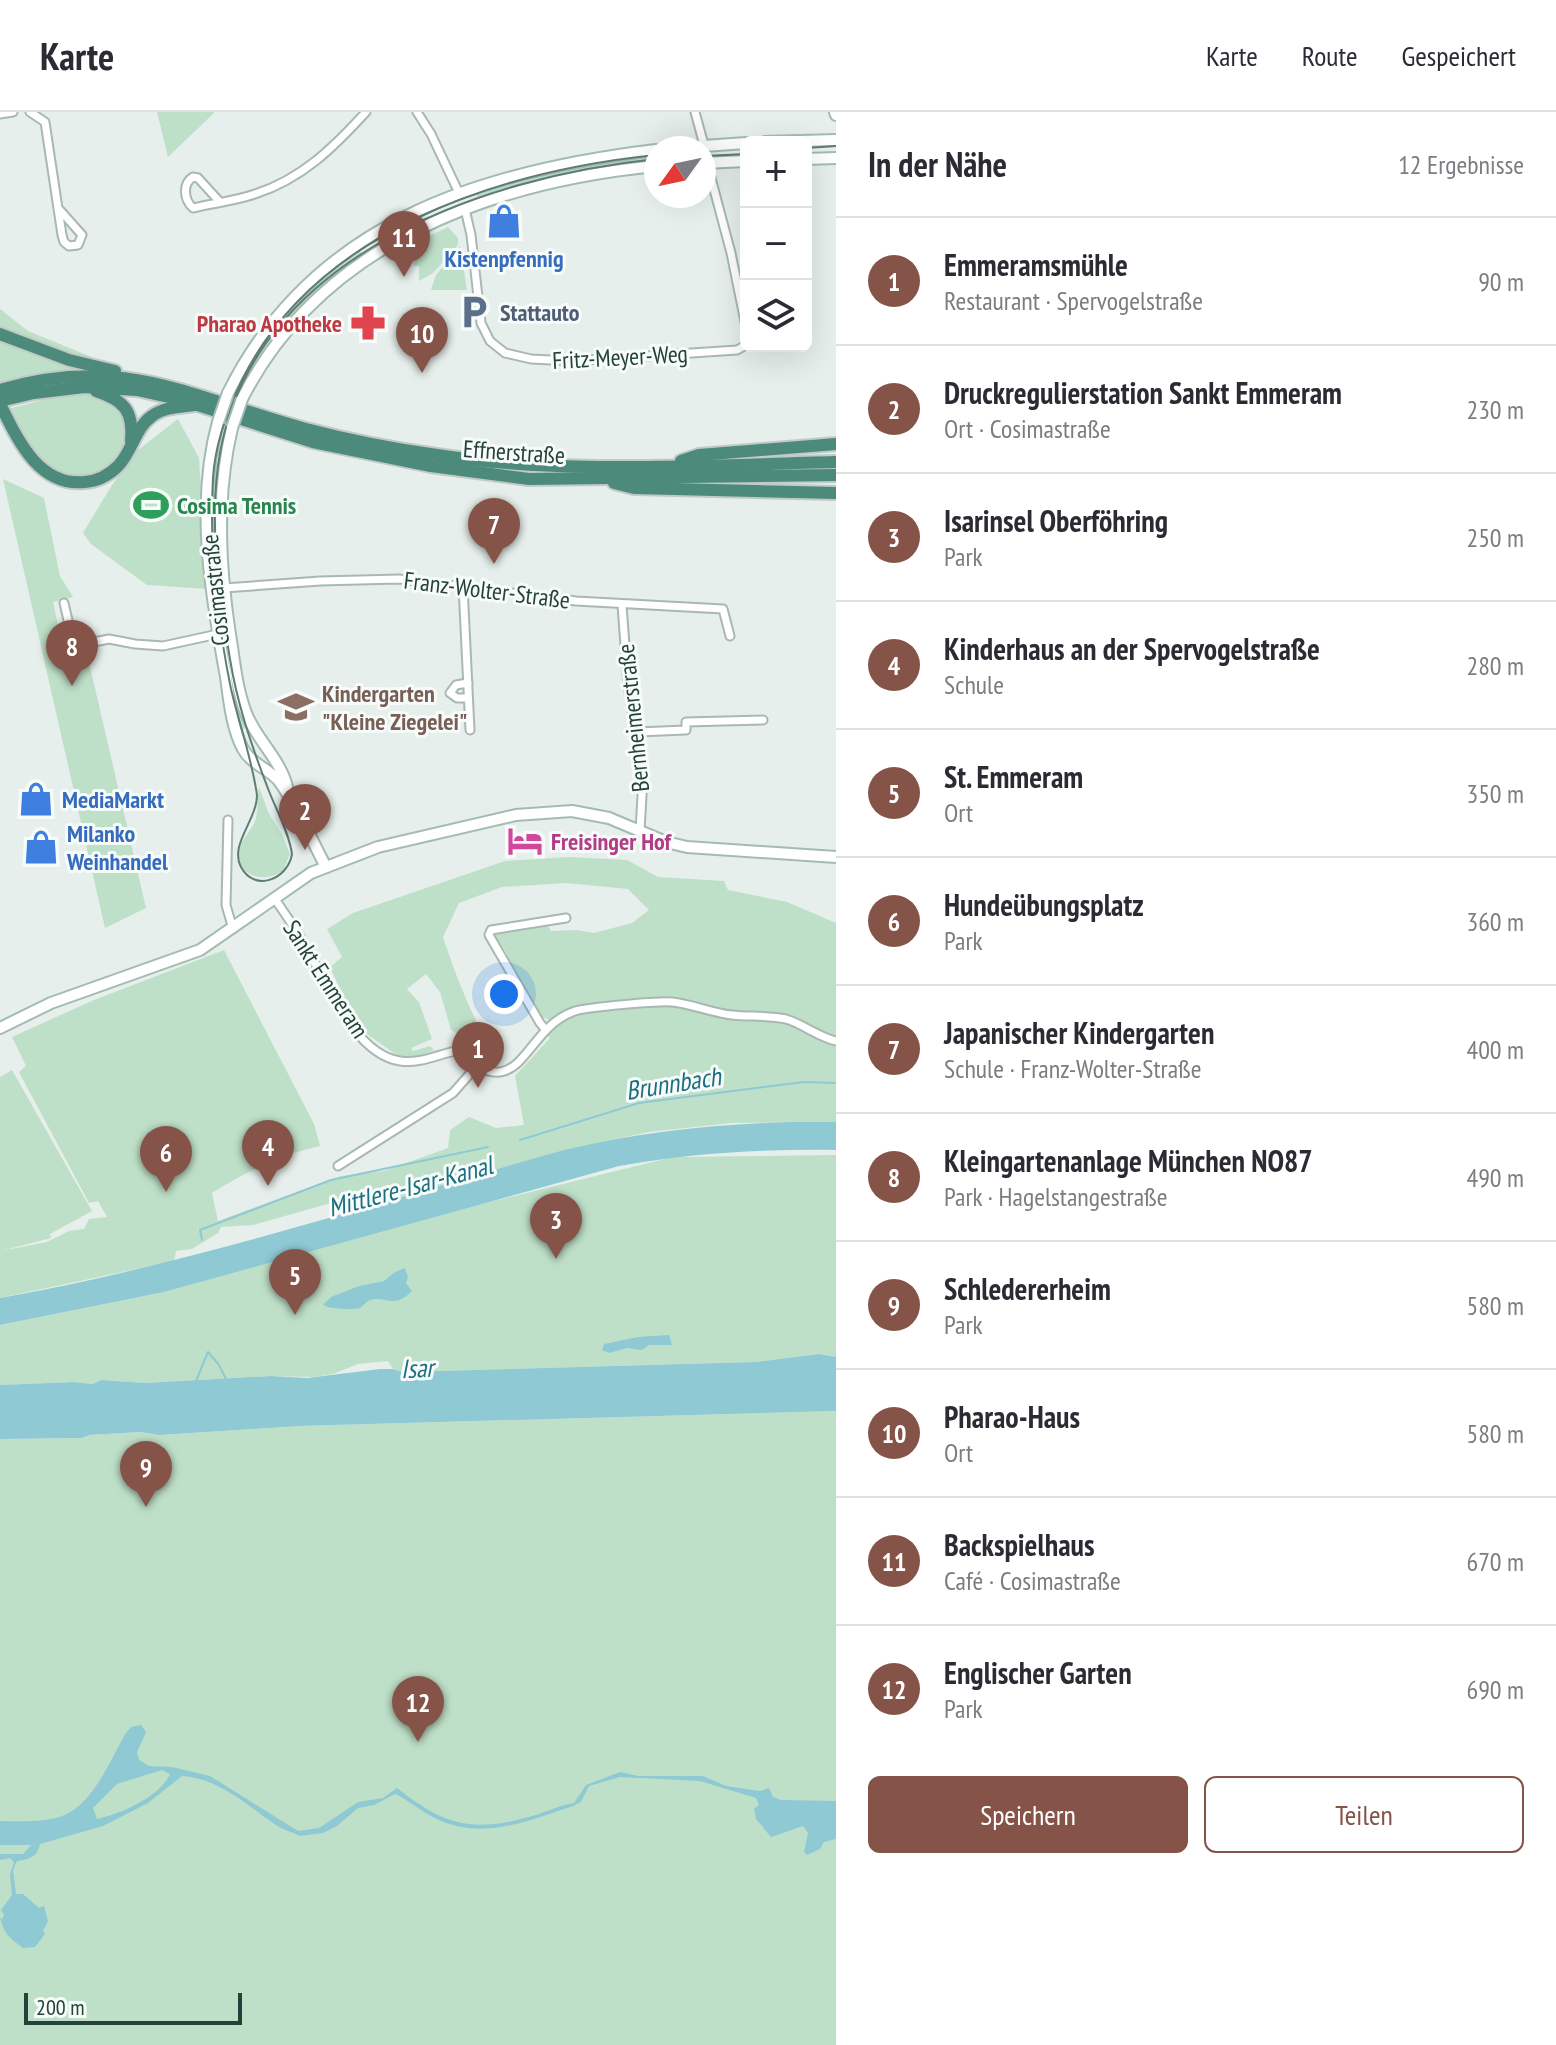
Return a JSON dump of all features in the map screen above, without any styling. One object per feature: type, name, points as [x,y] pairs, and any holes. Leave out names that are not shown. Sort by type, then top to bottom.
[{"type":"highway","points":[[0,334],[69,360],[113,370],[128,378]]},
{"type":"highway","points":[[76,376],[157,382],[198,400],[154,415],[145,422],[113,471],[97,480],[79,483],[59,479],[38,466],[0,403],[10,391],[76,376]]},
{"type":"highway","points":[[10,391],[84,387],[137,390],[198,400]]},
{"type":"highway","points":[[84,387],[110,396],[124,406],[132,421],[130,448]]},
{"type":"highway","name":"Effnerstraße","points":[[198,400],[306,428],[434,455],[542,466],[836,462]]},
{"type":"highway","name":"Effnerstraße","points":[[198,400],[313,442],[431,466],[529,479],[836,475]]},
{"type":"highway","points":[[671,465],[699,455],[836,444]]},
{"type":"highway","points":[[595,479],[634,488],[836,493]]},
{"type":"main road","points":[[812,141],[836,140]]},
{"type":"main road","points":[[716,144],[740,143]]},
{"type":"main road","name":"Cosimastraße","points":[[326,867],[287,793],[274,777],[247,756],[238,736],[218,634],[207,492],[208,460],[228,393],[255,344],[306,284],[386,227],[459,193],[509,176],[550,166],[644,152]]},
{"type":"main road","points":[[812,159],[836,158]]},
{"type":"main road","points":[[716,162],[740,161]]},
{"type":"main road","name":"Cosimastraße","points":[[287,793],[287,784],[271,750],[253,729],[241,697],[224,588],[220,502],[232,428],[242,399],[268,352],[318,296],[389,246],[465,209],[506,194],[567,178],[644,168]]},
{"type":"main road","points":[[459,193],[465,209]]},
{"type":"main road","points":[[258,766],[267,764],[271,750]]},
{"type":"main road","points":[[2,1026],[51,1003],[200,950],[311,873],[378,847],[516,815],[572,811],[609,818],[687,847],[836,857]]},
{"type":"street","points":[[0,114],[13,112]]},
{"type":"street","points":[[30,112],[45,122],[58,208],[64,242],[69,246],[78,245],[82,235],[58,208]]},
{"type":"street","points":[[219,201],[198,178],[187,181],[185,188],[191,207],[256,194],[299,174],[326,153],[366,112]]},
{"type":"street","points":[[417,112],[459,193]]},
{"type":"street","points":[[695,112],[702,136]]},
{"type":"street","points":[[716,201],[740,297]]},
{"type":"street","name":"Fritz-Meyer-Weg","points":[[465,209],[482,329],[490,341],[505,353],[531,359],[571,361],[740,348]]},
{"type":"street","name":"Franz-Wolter-Straße","points":[[224,588],[366,579],[424,581],[543,598],[723,609],[730,636]]},
{"type":"street","points":[[463,586],[470,730]]},
{"type":"street","points":[[64,603],[74,646],[109,639],[163,646],[218,634]]},
{"type":"street","name":"Bernheimerstraße","points":[[622,605],[628,686],[643,778],[640,831]]},
{"type":"street","points":[[468,683],[456,685],[450,693],[457,698],[468,698]]},
{"type":"street","points":[[637,732],[686,730],[686,722],[763,720]]},
{"type":"street","points":[[228,820],[226,905],[233,929]]},
{"type":"street","name":"Sankt Emmeram","points":[[275,899],[362,1039],[387,1057],[412,1062],[455,1051],[475,1068],[487,1072],[510,1070],[518,1065],[551,1022],[577,1011],[671,1002],[729,1015],[788,1020],[836,1041]]},
{"type":"street","points":[[545,1029],[489,935],[491,930],[566,918]]},
{"type":"street","points":[[338,1166],[453,1093],[475,1068]]},
{"type":"green space","points":[[157,112],[215,112],[168,157]]},
{"type":"green space","points":[[644,155],[644,164],[631,163],[546,179],[479,200],[474,190],[522,175]]},
{"type":"green space","points":[[448,227],[458,238],[458,245],[433,273],[419,281],[419,266],[414,266],[415,243]]},
{"type":"green space","points":[[460,246],[467,290],[431,290],[436,275]]},
{"type":"green space","points":[[359,249],[364,258],[303,306],[271,343],[234,410],[328,441],[234,413],[223,457],[212,455],[224,410],[175,393],[105,385],[15,393],[18,389],[89,381],[142,383],[168,388],[225,407],[249,360],[279,318],[316,281]]},
{"type":"green space","points":[[0,309],[28,331],[94,358],[97,372],[65,372],[0,384]]},
{"type":"green space","points":[[74,395],[105,398],[128,419],[127,447],[108,469],[86,477],[63,475],[41,462],[24,440],[8,409]]},
{"type":"green space","name":"Cosima Tennis","points":[[178,419],[199,458],[207,589],[147,585],[91,544],[83,533],[138,450]]},
{"type":"green space","points":[[211,462],[222,463],[216,502],[218,535],[249,727],[239,730],[229,687],[211,543]]},
{"type":"green space","points":[[3,479],[44,498],[60,576],[73,597],[53,602],[66,662],[88,658],[146,908],[105,928]]},
{"type":"green space","points":[[259,787],[290,854],[283,871],[269,877],[254,876],[242,867],[239,860],[240,847],[256,820]]},
{"type":"green space","points":[[569,857],[627,860],[658,877],[724,881],[728,890],[787,902],[836,923],[836,1122],[732,1123],[649,1132],[564,1150],[395,1198],[395,1185],[253,1225],[221,1227],[218,1233],[192,1249],[176,1251],[174,1261],[0,1298],[0,1077],[12,1070],[92,1211],[50,1234],[51,1238],[1,1251],[47,1242],[69,1231],[84,1229],[89,1219],[107,1217],[98,1201],[89,1203],[19,1072],[26,1066],[12,1037],[94,1000],[224,950],[314,1124],[320,1146],[264,1165],[212,1193],[218,1221],[341,1176],[384,1171],[448,1148],[450,1130],[469,1117],[496,1128],[524,1125],[515,1076],[550,1038],[547,1034],[553,1029],[548,1019],[537,1016],[502,957],[507,954],[500,943],[496,945],[494,937],[499,931],[547,924],[551,931],[594,933],[632,923],[649,910],[628,889],[566,883],[502,887],[459,903],[443,937],[466,998],[495,1057],[475,1064],[460,1049],[465,1037],[451,1030],[440,992],[426,974],[407,989],[419,1002],[432,1039],[411,1048],[413,1051],[430,1046],[434,1050],[416,1058],[398,1056],[357,1027],[330,967],[342,957],[327,929],[353,913],[505,861]]},
{"type":"green space","points":[[836,1155],[836,1357],[819,1354],[755,1362],[403,1372],[393,1369],[388,1361],[358,1364],[333,1374],[314,1377],[271,1376],[145,1383],[101,1380],[93,1384],[0,1385],[0,1325],[164,1292],[371,1231],[673,1157]]},
{"type":"green space","points":[[836,1411],[836,2045],[0,2045],[0,1439],[82,1438],[140,1432],[159,1435],[299,1426]]},
{"type":"water","points":[[836,1122],[836,1150],[727,1153],[619,1166],[164,1292],[0,1325],[0,1298],[214,1250],[564,1150],[678,1130]]},
{"type":"water","points":[[405,1268],[406,1283],[412,1291],[400,1300],[370,1300],[360,1308],[352,1309],[323,1305],[331,1297],[359,1286],[384,1281]]},
{"type":"water","points":[[669,1335],[672,1345],[649,1345],[642,1350],[627,1348],[609,1353],[602,1350],[604,1344]]},
{"type":"water","points":[[819,1354],[836,1357],[836,1411],[299,1426],[159,1435],[140,1432],[82,1438],[0,1439],[0,1385],[93,1384],[101,1380],[145,1383],[271,1376],[307,1378],[380,1369],[403,1372],[755,1362]]},
{"type":"water","points":[[141,1725],[146,1732],[137,1752],[139,1760],[149,1766],[172,1767],[210,1776],[298,1831],[319,1828],[358,1802],[383,1798],[397,1788],[430,1811],[460,1823],[476,1825],[511,1821],[574,1803],[586,1785],[620,1772],[638,1776],[703,1776],[726,1786],[760,1791],[769,1788],[773,1797],[781,1800],[836,1801],[836,1839],[824,1842],[820,1849],[807,1855],[804,1852],[808,1833],[803,1826],[771,1837],[756,1819],[754,1809],[759,1805],[756,1798],[700,1781],[620,1777],[589,1786],[581,1802],[573,1806],[506,1826],[456,1826],[433,1817],[395,1794],[374,1805],[358,1808],[337,1826],[323,1833],[299,1836],[279,1827],[220,1787],[182,1776],[148,1803],[103,1826],[40,1844],[32,1857],[17,1861],[13,1870],[16,1894],[23,1894],[39,1908],[44,1906],[48,1921],[43,1931],[45,1934],[35,1947],[23,1948],[8,1935],[0,1918],[4,1915],[1,1910],[12,1895],[10,1875],[14,1862],[10,1858],[0,1860],[0,1854],[23,1854],[31,1845],[0,1845],[0,1821],[47,1820],[73,1810],[92,1792],[131,1727]],"holes":[[[162,1770],[170,1774],[149,1797],[128,1809],[97,1819],[93,1808],[117,1784]]]},
{"type":"waterway","name":"Brunnbach","points":[[520,1140],[639,1103],[804,1082],[836,1083]]},
{"type":"waterway","name":"Brunnbach","points":[[202,1240],[200,1230],[331,1180],[488,1147]]},
{"type":"waterway","name":"Brunnbach","points":[[196,1381],[208,1352],[226,1379]]},
{"type":"tram line","points":[[812,148],[836,146]]},
{"type":"tram line","points":[[716,155],[740,154]]},
{"type":"tram line","points":[[644,157],[536,176],[476,194],[419,217],[365,247],[316,284],[275,328],[242,380],[216,452],[212,531],[215,584],[226,663],[257,795],[253,814],[238,850],[238,859],[247,875],[254,879],[262,881],[278,876],[292,854],[241,707],[230,659],[219,582],[215,530],[217,478],[220,453],[242,385],[278,327],[327,279],[386,239],[451,208],[519,185],[644,161]]},
{"type":"place","name":"Kistenpfennig","points":[[504,221]]},
{"type":"place","name":"Backspielhaus","points":[[404,277]]},
{"type":"place","name":"Stattauto","points":[[474,312]]},
{"type":"place","name":"Pharao Apotheke","points":[[368,323]]},
{"type":"place","name":"Pharao-Haus","points":[[422,373]]},
{"type":"place","name":"Cosima Tennis","points":[[151,505]]},
{"type":"place","name":"Japanischer Kindergarten","points":[[494,564]]},
{"type":"place","name":"Kleingartenanlage München NO87","points":[[72,686]]},
{"type":"place","name":"Kindergarten \"Kleine Ziegelei\"","points":[[296,707]]},
{"type":"place","name":"MediaMarkt","points":[[36,799]]},
{"type":"place","name":"Freisinger Hof","points":[[525,841]]},
{"type":"place","name":"Milanko Weinhandel","points":[[41,847]]},
{"type":"place","name":"Druckregulierstation Sankt Emmeram","points":[[305,850]]},
{"type":"place","name":"Emmeramsmühle","points":[[478,1088]]},
{"type":"place","name":"Kinderhaus an der Spervogelstraße","points":[[268,1186]]},
{"type":"place","name":"Hundeübungsplatz","points":[[166,1192]]},
{"type":"place","name":"Isarinsel Oberföhring","points":[[556,1259]]},
{"type":"place","name":"St. Emmeram","points":[[295,1315]]},
{"type":"place","name":"Schledererheim","points":[[146,1507]]},
{"type":"place","name":"Englischer Garten","points":[[418,1742]]},
{"type":"water label","name":"Mittlere-Isar-Kanal","points":[[410,1186]]},
{"type":"water label","name":"Isar","points":[[417,1368]]}]
